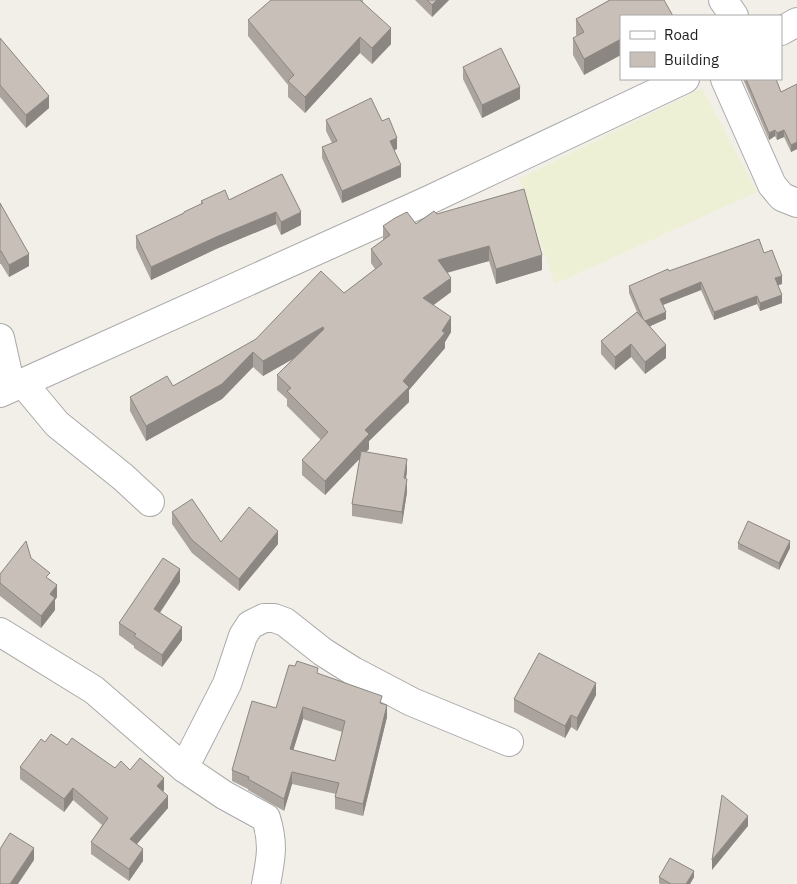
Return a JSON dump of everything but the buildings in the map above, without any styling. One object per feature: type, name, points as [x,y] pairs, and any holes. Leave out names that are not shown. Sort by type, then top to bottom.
[{"type":"street","points":[[723,0],[733,15]]},
{"type":"street","points":[[782,30],[797,22]]},
{"type":"street","points":[[11,388],[429,200],[684,80]]},
{"type":"street","points":[[725,80],[772,185],[782,197],[797,203]]},
{"type":"street","points":[[0,338],[11,388],[123,477],[150,502]]},
{"type":"street","points":[[184,768],[226,684],[243,636],[250,625],[264,618],[274,618],[285,622],[330,657],[412,702],[509,742]]},
{"type":"street","points":[[0,632],[94,690],[184,768],[224,795],[266,818],[272,836],[272,854],[266,884]]},
{"type":"green space","points":[[702,88],[757,192],[555,284],[519,179]]}]
